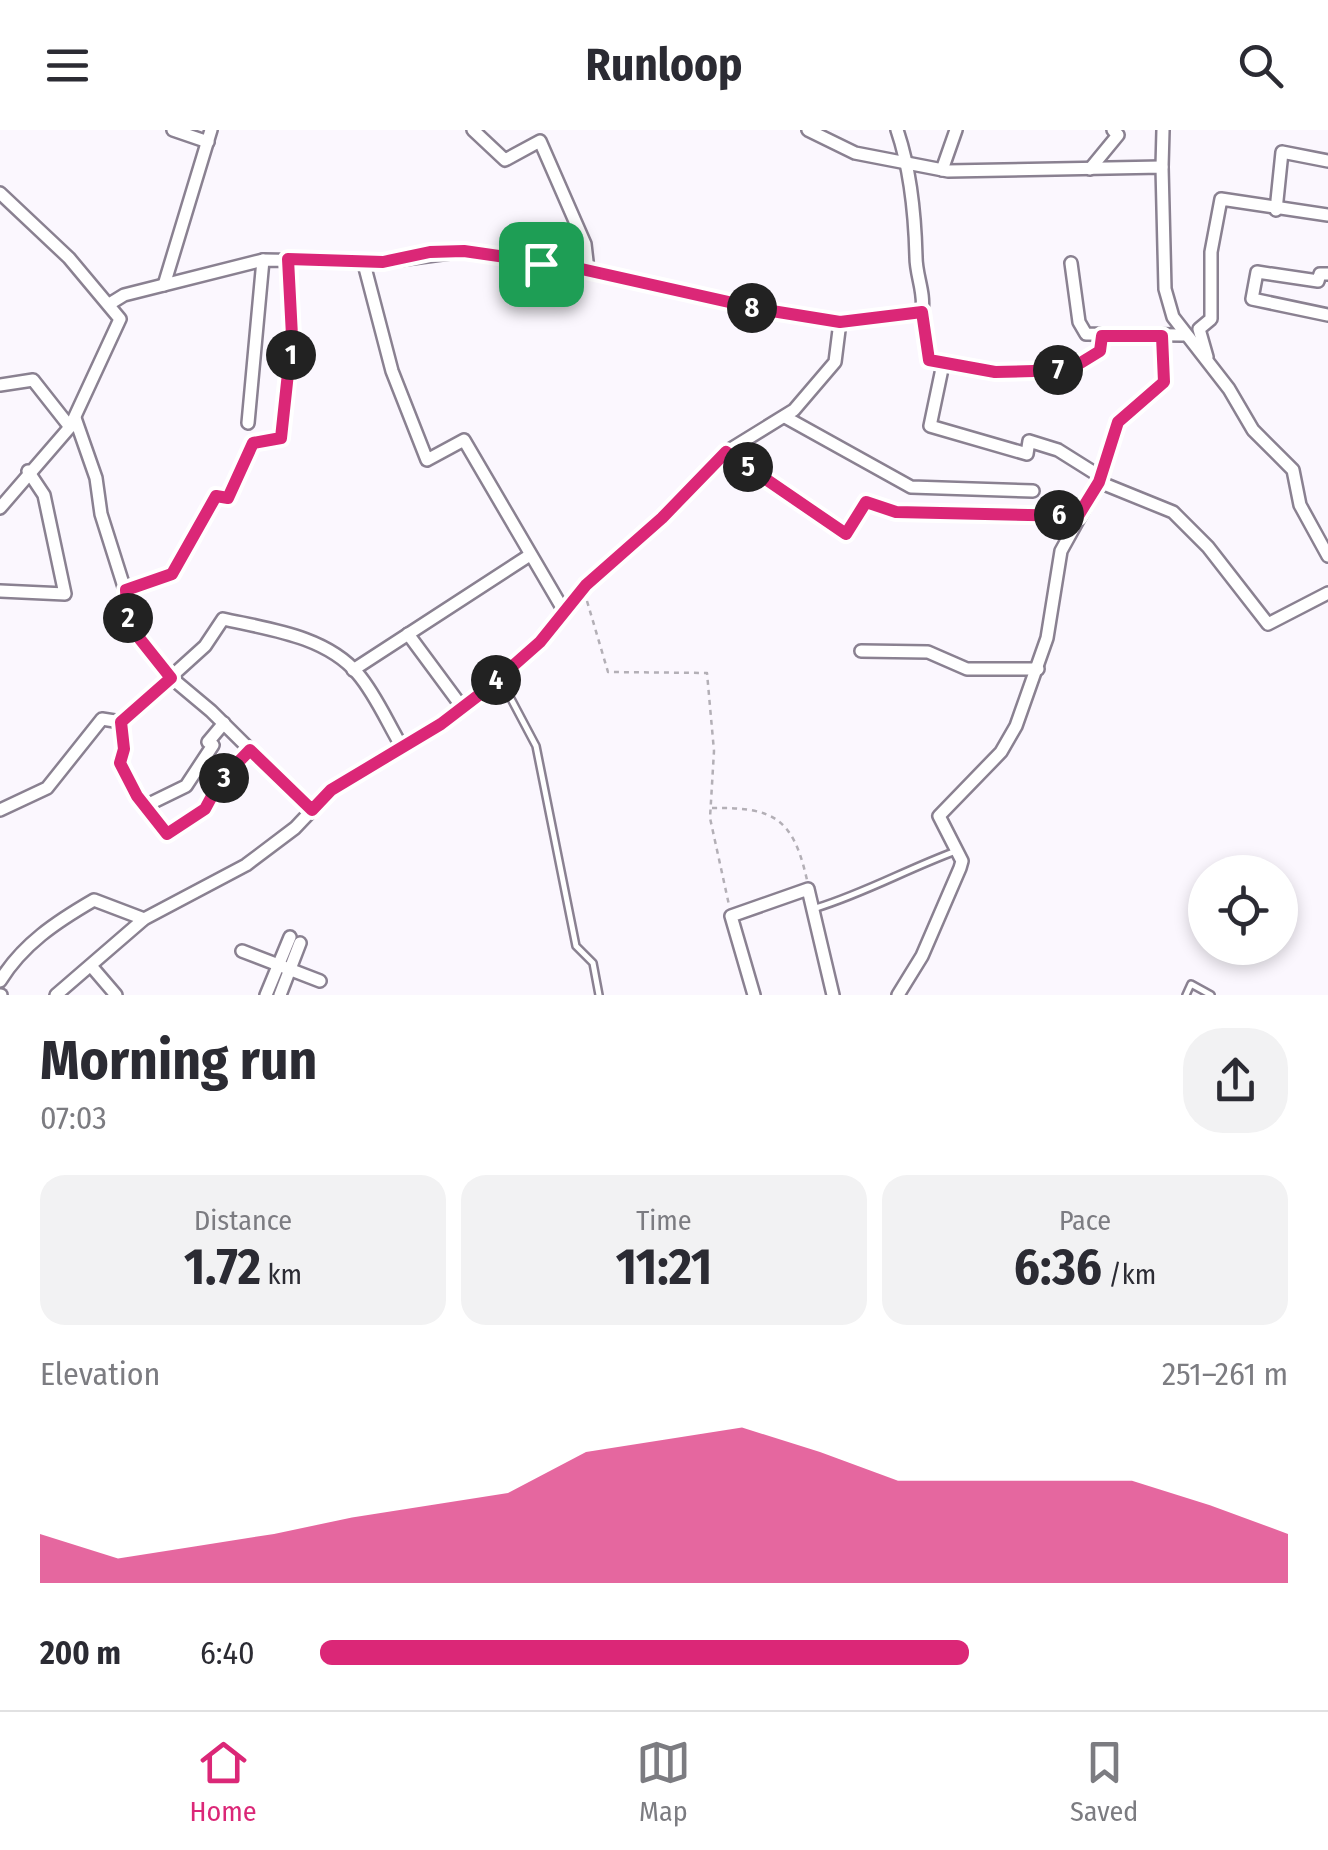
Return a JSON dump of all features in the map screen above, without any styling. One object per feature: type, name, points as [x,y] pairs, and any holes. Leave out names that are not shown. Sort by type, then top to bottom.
[{"type":"street","points":[[164,286],[209,136],[173,130]]},
{"type":"street","points":[[473,130],[505,160],[540,141],[585,244],[588,270]]},
{"type":"street","points":[[808,130],[855,153],[942,170],[1162,166]]},
{"type":"street","points":[[897,130],[918,236],[916,260],[924,298],[922,312],[929,360],[995,372],[1069,370],[1100,351],[1102,336]]},
{"type":"street","points":[[942,170],[956,130]]},
{"type":"street","points":[[1090,170],[1118,135],[1113,130]]},
{"type":"street","points":[[1163,130],[1166,290],[1183,335],[1216,374]]},
{"type":"street","points":[[1276,210],[1282,152],[1328,161]]},
{"type":"street","points":[[0,193],[111,304],[120,320],[72,422],[0,508]]},
{"type":"street","points":[[1328,215],[1221,199],[1211,252],[1211,319],[1199,328],[1200,344],[1253,430],[1293,470],[1300,505],[1328,556]]},
{"type":"street","points":[[111,304],[124,295],[263,260],[383,262],[430,252],[464,251],[588,270],[742,306],[840,322],[922,312]]},
{"type":"street","points":[[126,590],[172,574],[216,496],[228,498],[253,443],[281,438],[292,336],[288,259]]},
{"type":"street","points":[[248,423],[263,260]]},
{"type":"street","points":[[363,260],[392,372],[428,460],[464,440],[564,611]]},
{"type":"street","points":[[1072,264],[1081,329],[1102,336],[1183,335]]},
{"type":"street","points":[[1328,274],[1320,274],[1318,281],[1258,272],[1252,299],[1328,315]]},
{"type":"street","points":[[56,995],[144,919],[246,866],[331,790],[402,748],[500,677],[540,642],[584,588],[712,470],[726,452],[785,416],[836,362],[840,322]]},
{"type":"street","points":[[898,995],[922,956],[960,868],[956,850],[939,816],[1002,752],[1038,669],[1061,551],[1100,479],[1118,422],[1164,382],[1162,336]]},
{"type":"street","points":[[944,364],[930,426],[1028,454],[1029,441],[1058,450],[1100,479],[1173,512],[1208,547],[1268,624],[1328,593]]},
{"type":"street","points":[[0,385],[33,380],[72,422],[96,478],[102,514],[126,590],[128,624],[171,678],[312,810]]},
{"type":"street","points":[[785,416],[911,487],[1033,491]]},
{"type":"street","points":[[726,452],[846,534],[866,502],[896,512],[1078,516]]},
{"type":"street","points":[[0,591],[65,594],[44,495],[28,471]]},
{"type":"street","points":[[0,478],[15,486]]},
{"type":"street","points":[[354,670],[530,555]]},
{"type":"street","points":[[121,722],[205,646],[223,619],[290,634],[330,651],[354,670],[402,748]]},
{"type":"street","points":[[408,634],[462,707]]},
{"type":"street","points":[[861,651],[928,652],[967,669],[1038,669]]},
{"type":"street","points":[[0,810],[47,788],[102,719],[121,722]]},
{"type":"street","points":[[121,722],[124,749],[120,763],[167,834],[205,809],[220,781],[250,750]]},
{"type":"street","points":[[145,806],[186,786],[213,745],[208,742],[224,724]]},
{"type":"street","points":[[754,995],[731,916],[808,888],[833,995]]},
{"type":"street","points":[[0,981],[16,955],[57,921],[94,900],[144,919]]},
{"type":"street","points":[[266,995],[284,968],[295,940]]},
{"type":"street","points":[[242,951],[320,980]]},
{"type":"street","points":[[92,966],[116,995]]},
{"type":"street","points":[[280,995],[284,968]]},
{"type":"lane","points":[[500,677],[536,746],[576,946],[592,963],[599,995]]},
{"type":"lane","points":[[813,909],[872,890],[894,874],[956,850]]},
{"type":"lane","points":[[1186,995],[1192,984],[1211,995]]},
{"type":"path","points":[[584,588],[608,672],[707,673],[714,751],[711,808],[731,916]]},
{"type":"path","points":[[711,808],[755,807],[777,820],[800,851],[808,888]]},
{"type":"route","points":[[464,251],[541,264],[568,266],[704,298],[840,322],[922,312],[929,360],[972,371],[1069,370],[1100,351],[1102,336],[1162,336],[1164,382],[1118,422],[1099,482],[1078,516],[896,512],[866,502],[846,534],[726,452],[662,518],[586,585],[540,642],[441,724],[331,790],[312,810],[250,750],[220,781],[205,809],[167,834],[137,796],[120,763],[124,749],[121,722],[171,678],[128,624],[126,590],[172,574],[193,543],[216,496],[228,498],[253,443],[281,438],[289,394],[292,336],[288,259],[383,262],[430,252],[464,251]]}]
